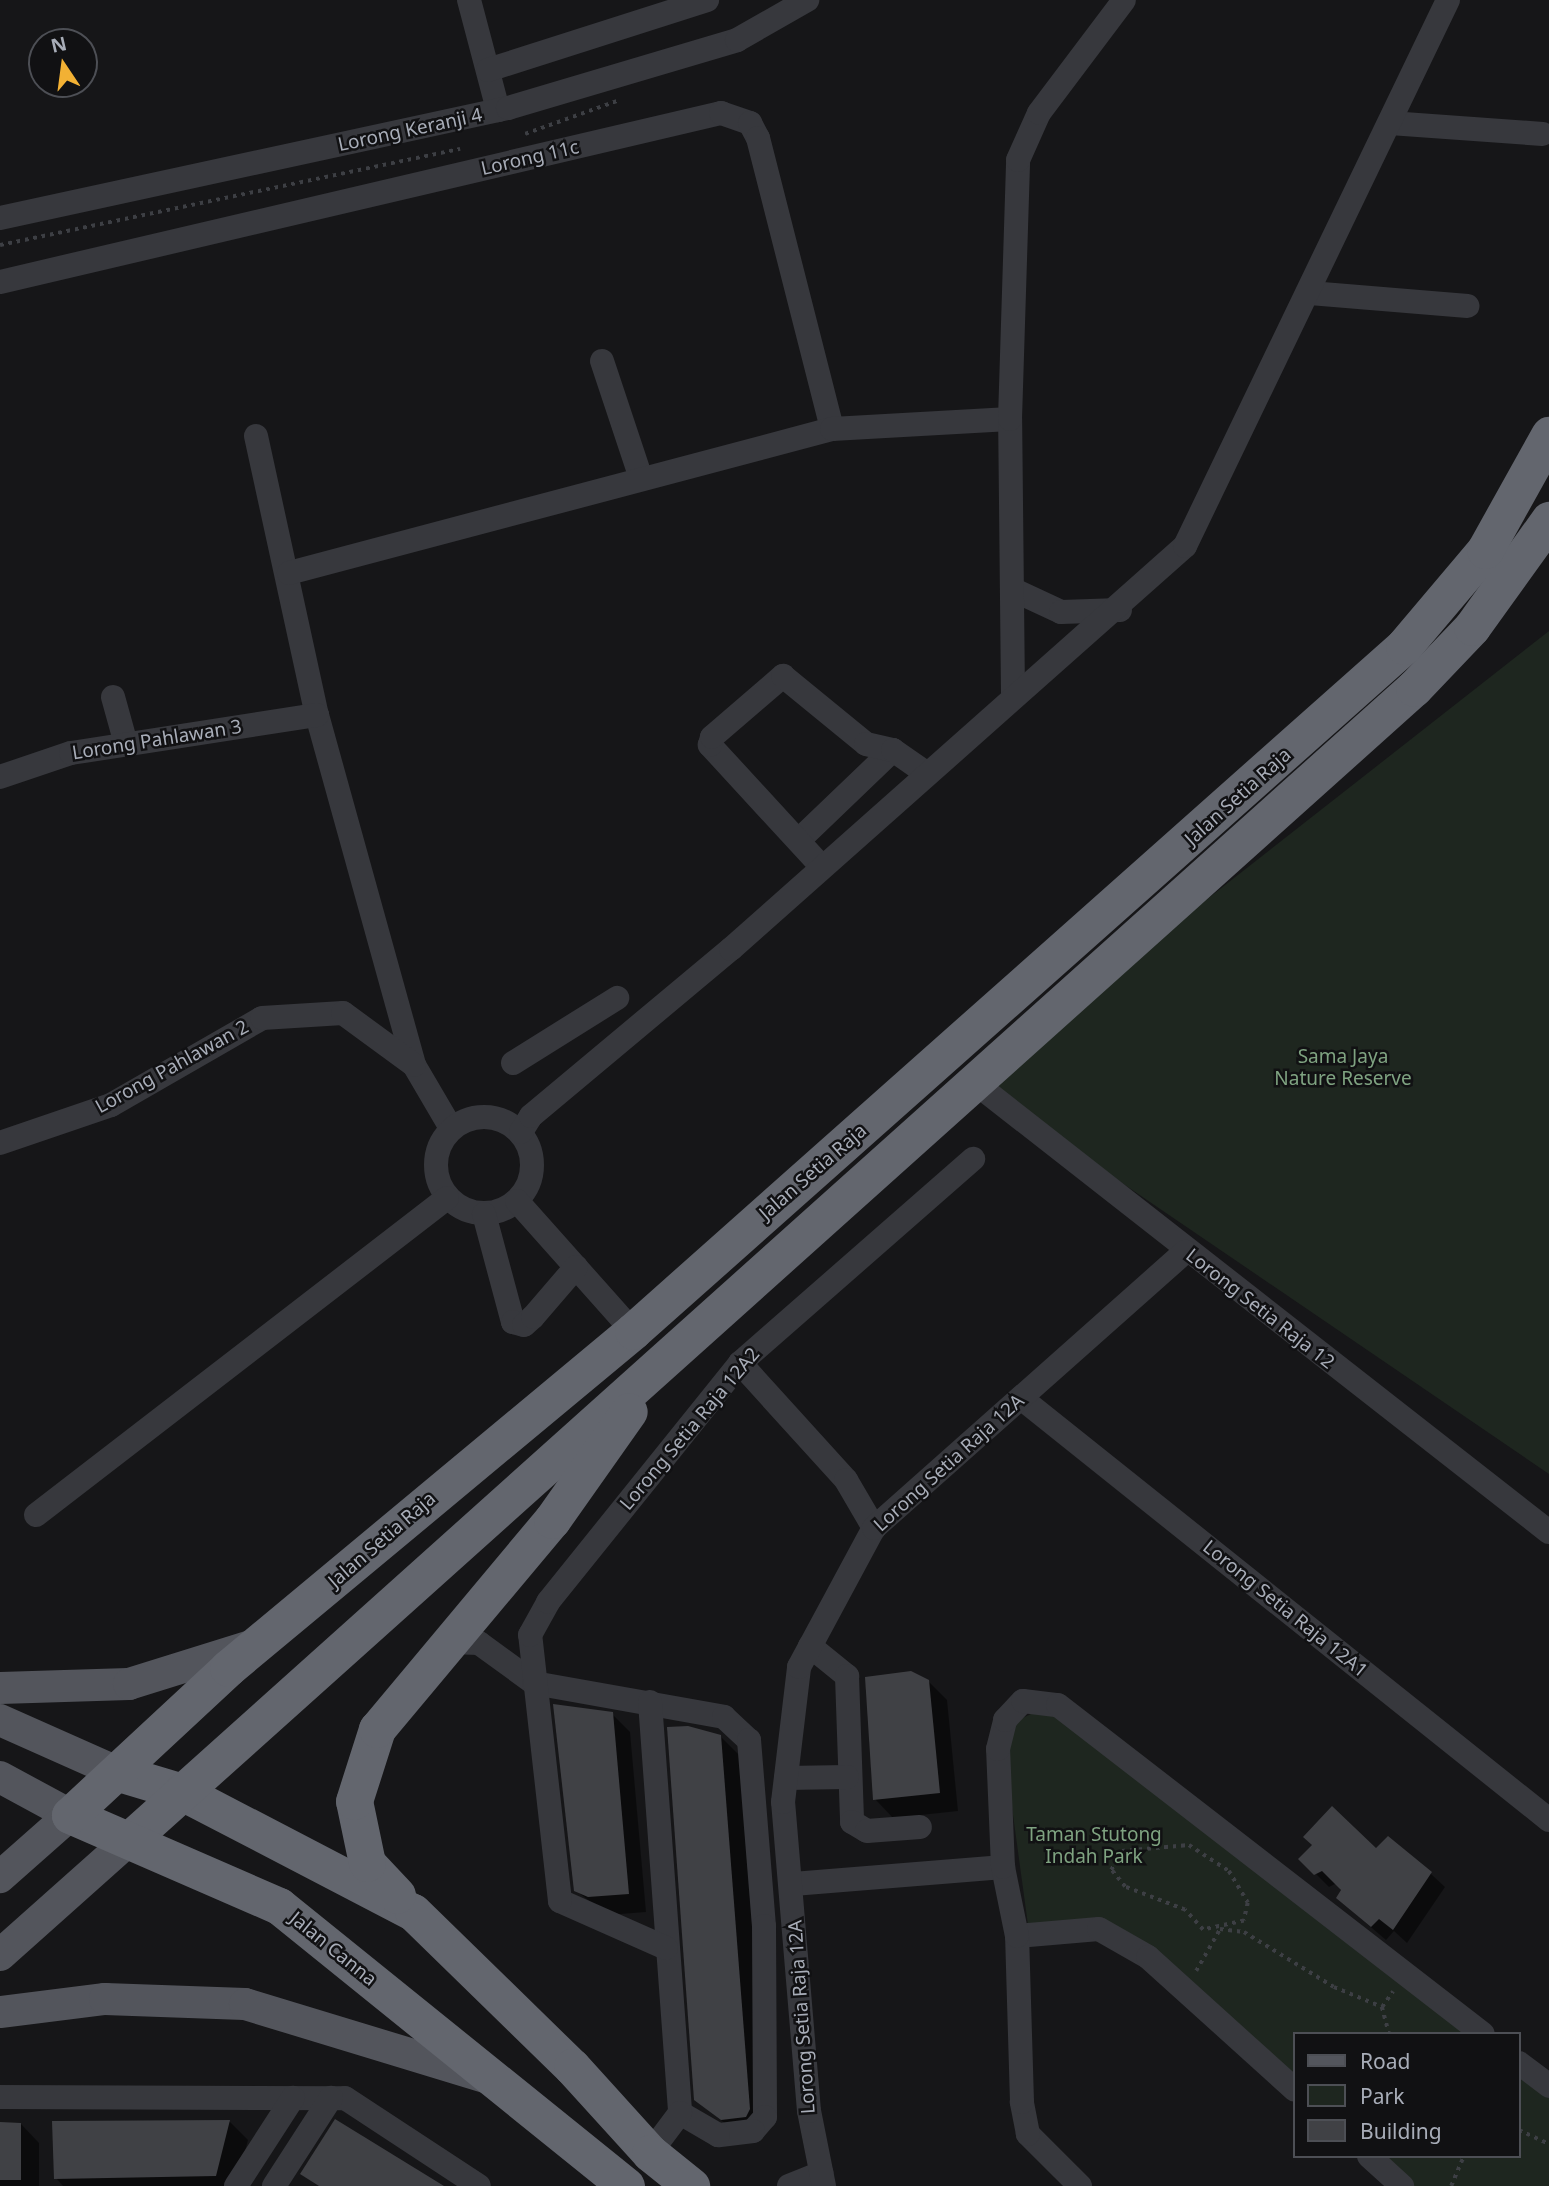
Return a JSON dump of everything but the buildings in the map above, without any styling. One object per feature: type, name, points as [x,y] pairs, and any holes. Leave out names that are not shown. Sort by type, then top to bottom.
[{"type":"highway","name":"Jalan Setia Raja","points":[[70,1815],[119,1773],[256,1644],[633,1331],[1322,722],[1448,602],[1485,550],[1549,435]]},
{"type":"highway","points":[[1485,550],[1508,540],[1549,488]]},
{"type":"highway","name":"Jalan Setia Raja","points":[[129,1840],[1414,688],[1472,627],[1549,520]]},
{"type":"highway","points":[[664,1361],[552,1520],[377,1729],[354,1801],[367,1863],[572,2067],[650,2153],[691,2186]]},
{"type":"highway","points":[[119,1773],[182,1792],[414,1912]]},
{"type":"highway","name":"Jalan Canna","points":[[70,1815],[279,1906],[626,2186]]},
{"type":"main road","points":[[0,1688],[129,1684],[256,1644]]},
{"type":"main road","points":[[0,1720],[119,1773]]},
{"type":"main road","name":"Jalan Canna","points":[[0,1777],[70,1815]]},
{"type":"main road","points":[[0,1877],[70,1815]]},
{"type":"main road","points":[[0,1955],[129,1840]]},
{"type":"main road","points":[[0,2012],[105,1998],[245,2004],[499,2081]]},
{"type":"street","points":[[469,0],[498,110]]},
{"type":"street","points":[[488,70],[707,0]]},
{"type":"street","points":[[1013,694],[1010,419],[1018,160],[1040,113],[1124,0]]},
{"type":"street","name":"Lorong Keranji 4","points":[[0,218],[498,110],[737,40],[805,1]]},
{"type":"street","points":[[521,1132],[531,1116],[822,867],[1013,694],[1119,610],[1185,546],[1310,293],[1446,1]]},
{"type":"street","name":"Lorong 11c","points":[[0,282],[729,114],[750,124],[758,138],[832,429]]},
{"type":"street","points":[[1390,123],[1543,134]]},
{"type":"street","points":[[1310,293],[1467,306]]},
{"type":"street","points":[[602,361],[641,478]]},
{"type":"street","points":[[289,573],[832,429],[1010,419]]},
{"type":"street","points":[[257,436],[289,573],[317,715],[414,1065],[451,1128]]},
{"type":"street","points":[[1012,589],[1061,612],[1119,610]]},
{"type":"street","points":[[822,867],[710,745],[712,737],[783,676],[866,744],[893,750],[926,773]]},
{"type":"street","points":[[113,697],[126,744]]},
{"type":"street","name":"Lorong Pahlawan 3","points":[[0,777],[71,753],[317,715]]},
{"type":"street","points":[[799,840],[893,750]]},
{"type":"street","points":[[513,1063],[584,1024],[617,998]]},
{"type":"street","name":"Lorong Pahlawan 2","points":[[0,1143],[111,1105],[262,1018],[343,1013],[414,1065]]},
{"type":"street","points":[[584,1024],[607,1053]]},
{"type":"street","name":"Lorong Setia Raja 12","points":[[974,1082],[1185,1252],[1549,1532]]},
{"type":"street","points":[[487,1117],[521,1132],[532,1155],[531,1180],[517,1201],[484,1214],[447,1198],[435,1175],[436,1149],[451,1128],[487,1117]]},
{"type":"street","name":"Lorong Setia Raja 12A2","points":[[666,1948],[560,1901],[530,1635],[548,1602],[740,1363],[973,1159]]},
{"type":"street","points":[[36,1515],[447,1198]]},
{"type":"street","points":[[517,1201],[633,1331]]},
{"type":"street","points":[[484,1214],[513,1322],[524,1325],[576,1267]]},
{"type":"street","name":"Lorong Setia Raja 12A","points":[[823,2179],[809,2111],[786,1778],[799,1667],[874,1528],[1185,1252]]},
{"type":"street","points":[[740,1363],[846,1480],[874,1528]]},
{"type":"street","name":"Lorong Setia Raja 12A1","points":[[1021,1398],[1549,1820]]},
{"type":"street","points":[[450,1642],[479,1643],[534,1683],[723,1717],[749,1740],[764,1926],[761,2127],[718,2135],[680,2113]]},
{"type":"street","points":[[810,1646],[847,1676],[847,1777],[856,1827],[920,1827]]},
{"type":"street","points":[[1080,2186],[1028,2134],[1017,1936],[1003,1867],[999,1734],[1011,1707],[1046,1699],[1480,2032]]},
{"type":"street","points":[[650,1702],[680,2113],[650,2153]]},
{"type":"street","points":[[786,1778],[847,1777]]},
{"type":"street","points":[[793,1884],[1003,1867]]},
{"type":"street","points":[[764,1926],[795,1924]]},
{"type":"street","points":[[1017,1936],[1099,1928],[1148,1957],[1294,2089]]},
{"type":"street","points":[[1521,2065],[1549,2086]]},
{"type":"street","points":[[0,2097],[345,2098],[478,2186]]},
{"type":"street","points":[[236,2186],[293,2098]]},
{"type":"street","points":[[283,2183],[331,2098]]},
{"type":"street","points":[[1371,2158],[1402,2186]]},
{"type":"street","points":[[789,2186],[823,2179]]},
{"type":"path","points":[[1220,1928],[1244,1921],[1248,1903],[1229,1871],[1189,1845],[1122,1851],[1111,1870],[1125,1887],[1185,1910],[1203,1930],[1220,1928],[1244,1933],[1334,1987],[1382,2007],[1388,2032]]},
{"type":"path","points":[[1181,1988],[1210,1956],[1220,1928]]},
{"type":"path","points":[[1521,2131],[1549,2144]]},
{"type":"path","points":[[1451,2186],[1463,2158]]},
{"type":"green space","name":"Sama Jaya Nature Reserve","points":[[1549,631],[1549,1474],[974,1082]]},
{"type":"green space","name":"Taman Stutong Indah Park","points":[[1031,1714],[1052,1714],[1469,2032],[1294,2032],[1294,2084],[1100,1927],[1028,1925],[1005,1756],[1014,1722]]},
{"type":"green space","points":[[1521,2073],[1549,2094],[1549,2186],[1410,2186],[1378,2158],[1521,2158]]}]
